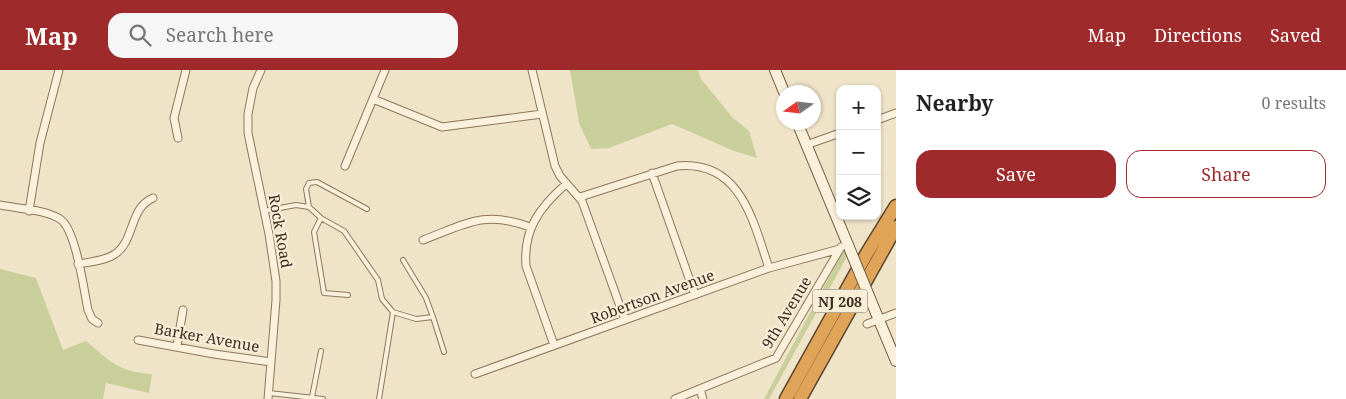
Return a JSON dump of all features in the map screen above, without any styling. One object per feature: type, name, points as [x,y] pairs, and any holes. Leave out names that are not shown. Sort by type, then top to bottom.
[{"type":"highway","name":"NJ 208","points":[[786,399],[858,269],[896,206]]},
{"type":"highway","name":"NJ 208","points":[[800,399],[896,227]]},
{"type":"street","points":[[29,211],[40,143],[58,70]]},
{"type":"street","points":[[178,138],[174,118],[186,70]]},
{"type":"street","name":"Rock Road","points":[[261,70],[248,106],[248,123],[276,281],[268,396]]},
{"type":"street","points":[[345,166],[385,70]]},
{"type":"street","points":[[532,70],[555,166],[566,184],[580,197],[625,320]]},
{"type":"street","points":[[775,70],[781,85]]},
{"type":"street","points":[[373,99],[442,127],[542,114]]},
{"type":"street","points":[[881,119],[896,113]]},
{"type":"street","points":[[800,130],[843,244],[853,258],[896,361]]},
{"type":"street","points":[[806,145],[836,134]]},
{"type":"street","points":[[580,197],[677,166],[691,166],[712,171],[725,178],[747,205],[769,268]]},
{"type":"street","points":[[652,173],[695,295]]},
{"type":"street","points":[[554,345],[526,266],[526,247],[530,227],[539,211],[566,184]]},
{"type":"street","points":[[78,264],[116,253],[125,241],[139,209],[153,198]]},
{"type":"street","points":[[0,205],[57,218],[63,222],[71,236],[88,310],[92,319],[98,323]]},
{"type":"street","points":[[423,240],[485,218],[506,219],[530,227]]},
{"type":"street","name":"Robertson Avenue","points":[[475,374],[769,268],[843,244]]},
{"type":"street","name":"9th Avenue","points":[[675,399],[776,358],[843,244]]},
{"type":"street","points":[[177,346],[183,310]]},
{"type":"street","points":[[867,324],[896,313]]},
{"type":"street","name":"Barker Avenue","points":[[138,340],[271,362]]},
{"type":"street","points":[[700,390],[704,399]]},
{"type":"lane","points":[[309,208],[306,189],[309,183],[317,182],[367,209]]},
{"type":"lane","points":[[264,212],[296,205],[309,208],[321,218],[344,231],[378,280],[382,299],[393,312],[416,318],[433,317]]},
{"type":"lane","points":[[321,218],[314,232],[324,293],[348,295]]},
{"type":"lane","points":[[403,260],[426,298],[444,352]]},
{"type":"lane","points":[[379,399],[393,312]]},
{"type":"lane","points":[[312,398],[321,351]]},
{"type":"lane","points":[[268,396],[323,399]]},
{"type":"green space","points":[[570,70],[698,70],[701,79],[732,117],[749,131],[757,158],[734,151],[672,124],[609,148],[591,149],[579,123]]},
{"type":"green space","points":[[847,244],[850,251],[769,399],[764,399]]},
{"type":"green space","points":[[0,269],[36,278],[63,350],[86,341],[116,365],[131,371],[152,374],[149,393],[106,383],[103,399],[0,399]]}]
